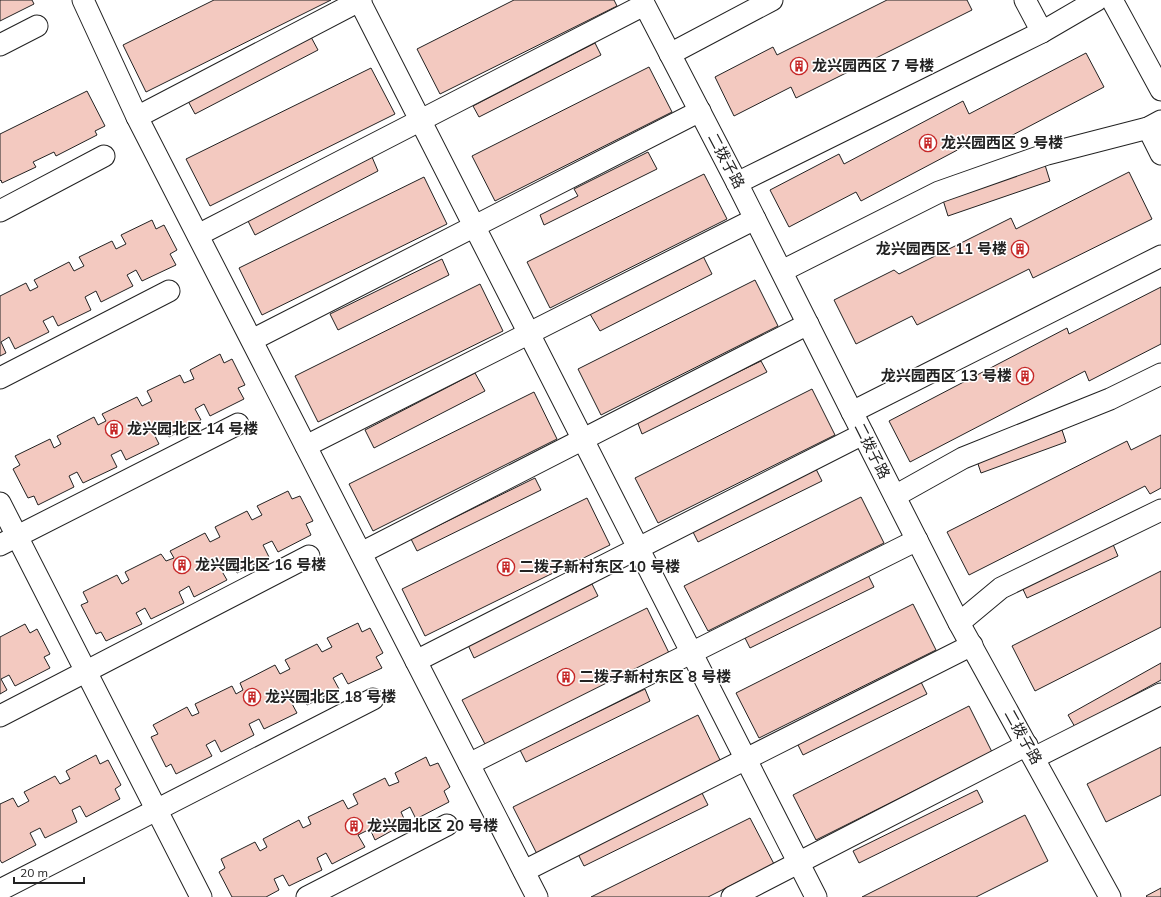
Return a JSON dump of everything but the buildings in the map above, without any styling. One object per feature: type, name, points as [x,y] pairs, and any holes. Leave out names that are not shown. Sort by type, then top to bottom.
[{"type":"street","points":[[83,0],[137,117],[537,897]]},
{"type":"street","points":[[137,117],[360,0],[816,897]]},
{"type":"street","points":[[670,54],[772,0]]},
{"type":"street","points":[[1025,0],[1042,32]]},
{"type":"street","points":[[737,183],[1042,32],[1097,0]]},
{"type":"street","points":[[1112,0],[1161,90]]},
{"type":"street","points":[[198,235],[643,2]]},
{"type":"street","name":"二拨子路","points":[[643,2],[756,219],[959,623],[1031,751],[1110,897]]},
{"type":"street","points":[[0,45],[37,26]]},
{"type":"street","points":[[252,340],[700,111]]},
{"type":"street","points":[[782,271],[939,192],[1047,154],[1154,125],[1161,154]]},
{"type":"street","points":[[0,211],[104,156]]},
{"type":"street","points":[[306,446],[756,219]]},
{"type":"street","points":[[852,412],[1161,256]]},
{"type":"street","points":[[0,378],[169,291]]},
{"type":"street","points":[[361,553],[808,324]]},
{"type":"street","points":[[895,496],[963,458],[1110,399],[1161,374]]},
{"type":"street","points":[[9,541],[238,424]]},
{"type":"street","points":[[416,661],[863,434]]},
{"type":"street","points":[[0,503],[9,541],[86,672],[201,897]]},
{"type":"street","points":[[959,623],[1001,588],[1161,510]]},
{"type":"street","points":[[469,764],[917,540]]},
{"type":"street","points":[[0,716],[309,556]]},
{"type":"street","points":[[524,871],[972,645]]},
{"type":"street","points":[[732,897],[798,863],[1031,751],[1161,694]]},
{"type":"street","points":[[0,890],[373,699]]},
{"type":"street","points":[[307,897],[447,825]]},
{"type":"place","name":"龙兴园西区 7 号楼","points":[[799,66]]},
{"type":"place","name":"龙兴园西区 9 号楼","points":[[928,143]]},
{"type":"place","name":"龙兴园西区 11 号楼","points":[[1020,249]]},
{"type":"place","name":"龙兴园西区 13 号楼","points":[[1025,376]]},
{"type":"place","name":"龙兴园北区 14 号楼","points":[[114,429]]},
{"type":"place","name":"龙兴园北区 16 号楼","points":[[182,565]]},
{"type":"place","name":"二拨子新村东区 10 号楼","points":[[506,567]]},
{"type":"place","name":"二拨子新村东区 8 号楼","points":[[566,677]]},
{"type":"place","name":"龙兴园北区 18 号楼","points":[[252,697]]},
{"type":"place","name":"龙兴园北区 20 号楼","points":[[354,826]]}]
